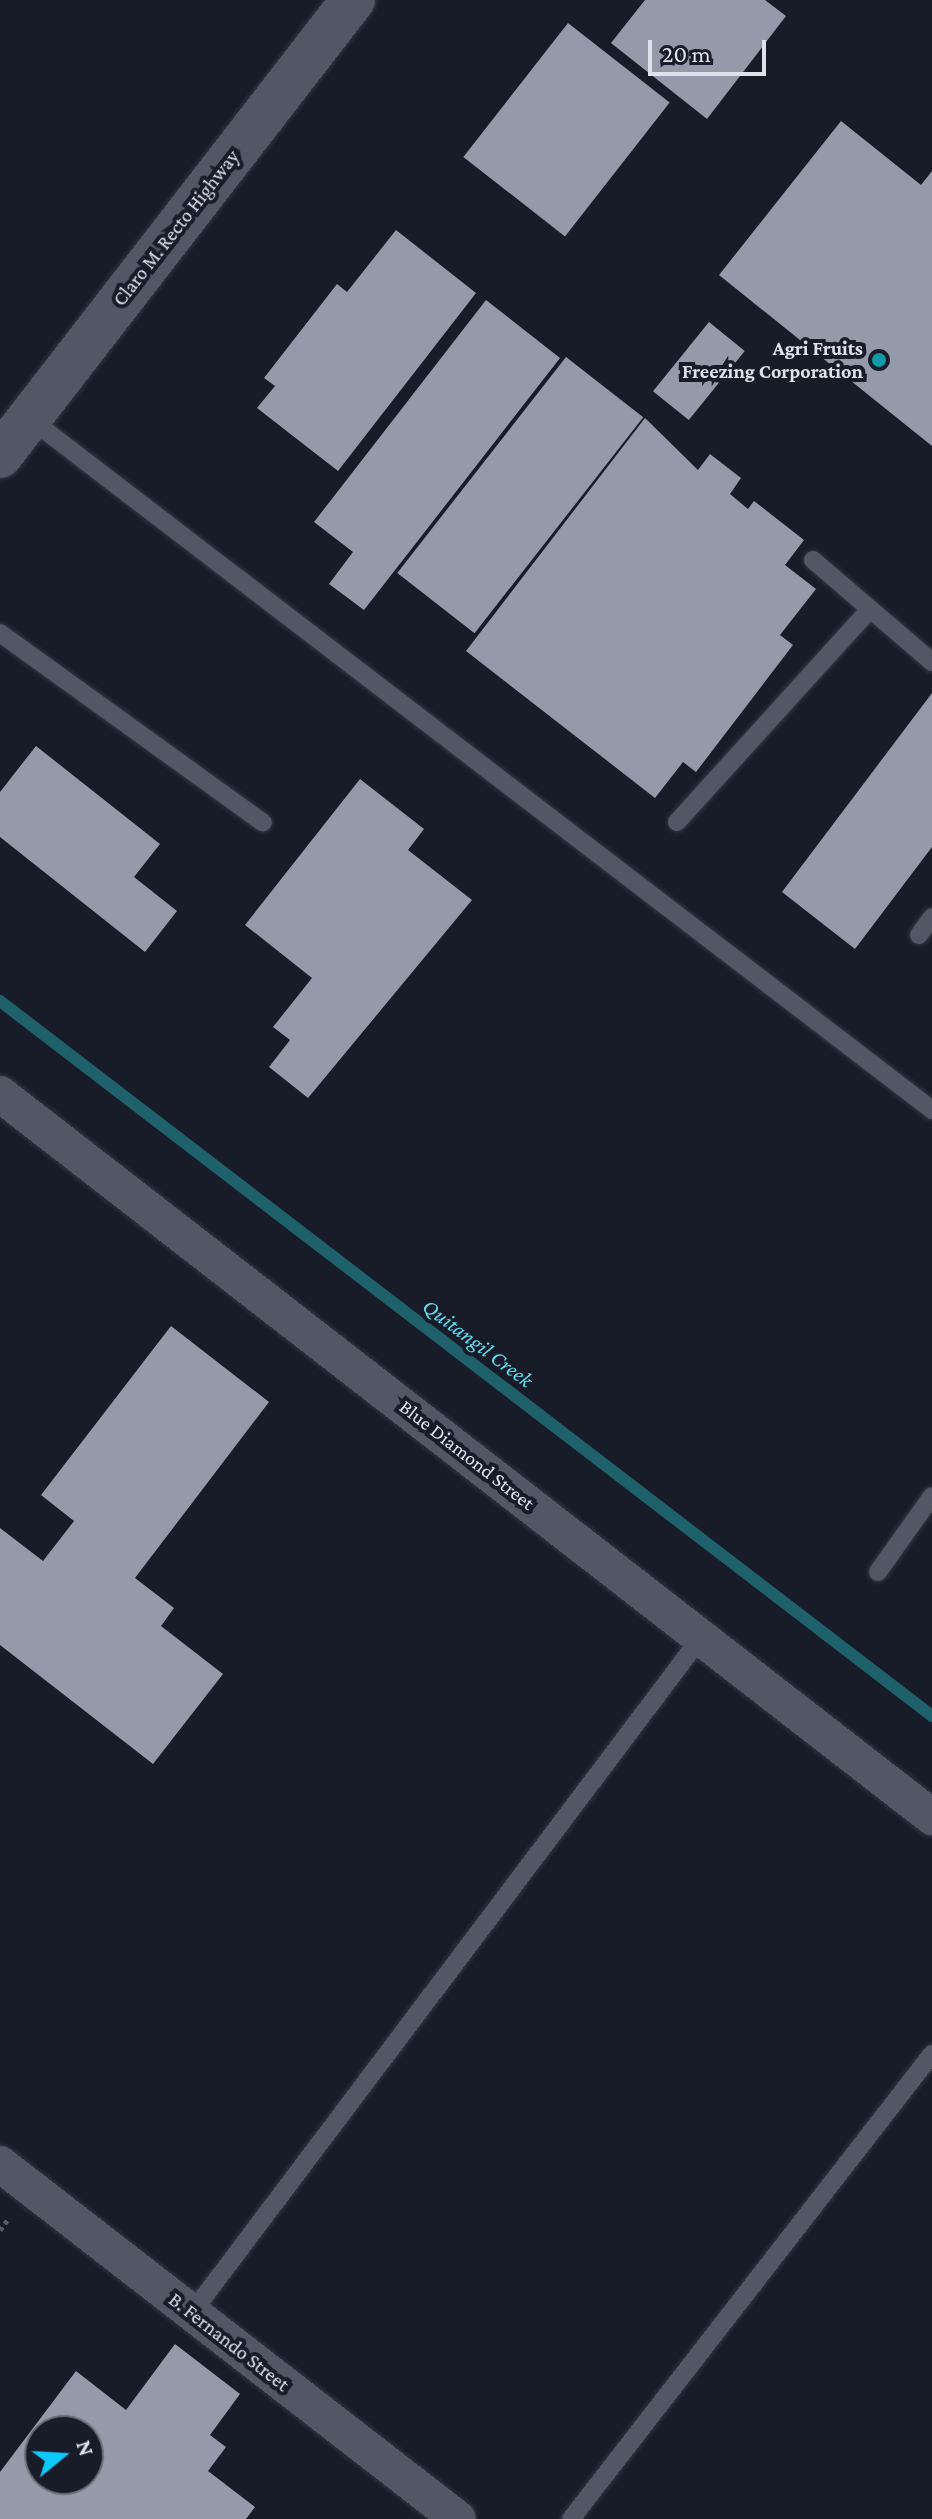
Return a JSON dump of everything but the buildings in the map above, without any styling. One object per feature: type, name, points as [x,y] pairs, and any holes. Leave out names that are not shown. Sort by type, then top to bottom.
[{"type":"main road","name":"Claro M. Recto Highway","points":[[0,456],[353,0]]},
{"type":"street","name":"Blue Diamond Street","points":[[0,1094],[932,1817]]},
{"type":"street","name":"B. Fernando Street","points":[[0,2164],[458,2519]]},
{"type":"lane","points":[[29,418],[931,1113]]},
{"type":"lane","points":[[813,560],[932,662]]},
{"type":"lane","points":[[677,822],[869,610]]},
{"type":"lane","points":[[0,633],[263,823]]},
{"type":"lane","points":[[919,935],[932,917]]},
{"type":"lane","points":[[878,1572],[932,1496]]},
{"type":"lane","points":[[191,2314],[702,1636]]},
{"type":"lane","points":[[571,2519],[932,2054]]},
{"type":"waterway","name":"Quitangil Creek","points":[[0,1001],[932,1716]]},
{"type":"place","name":"Agri Fruits Freezing Corporation","points":[[879,360]]}]
